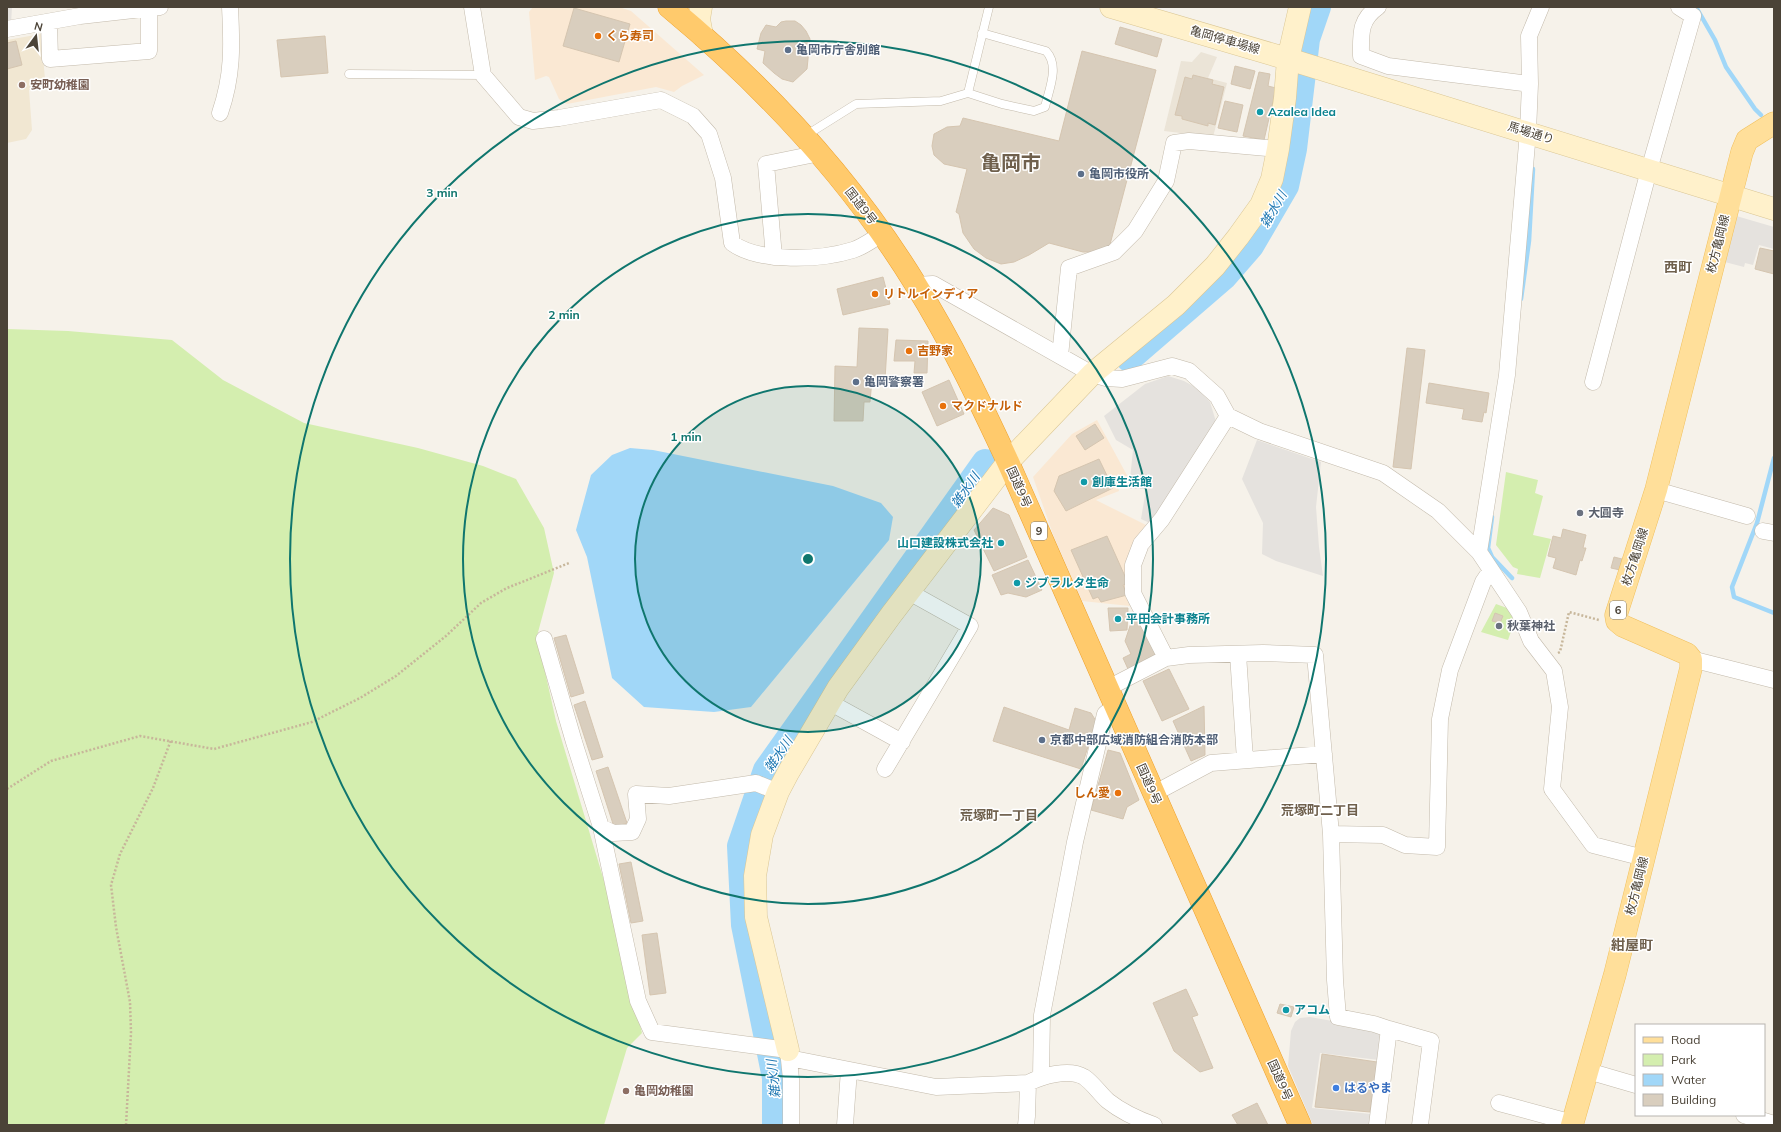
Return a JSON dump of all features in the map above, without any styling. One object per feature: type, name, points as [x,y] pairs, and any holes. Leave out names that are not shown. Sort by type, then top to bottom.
[{"type":"highway","name":"国道9号","points":[[669,7],[757,85],[820,153],[882,234],[916,285],[958,360],[1008,462],[1300,1125]]},
{"type":"main road","name":"枚方亀岡線","points":[[1617,621],[1616,615],[1656,490],[1742,152],[1747,140],[1774,123]]},
{"type":"main road","name":"6","points":[[1617,621],[1623,626],[1687,654],[1691,659]]},
{"type":"main road","name":"枚方亀岡線","points":[[1572,1124],[1588,1071],[1644,858],[1691,668],[1691,659]]},
{"type":"street","points":[[220,113],[226,94],[232,65],[230,7]]},
{"type":"street","points":[[472,7],[483,75],[519,117],[533,121],[559,118],[661,100],[684,110],[693,116],[709,134],[723,178],[732,242],[740,248],[774,257],[826,257],[854,250],[882,234]]},
{"type":"street","points":[[701,7],[699,19],[702,35]]},
{"type":"street","name":"亀岡停車場線","points":[[1111,7],[1293,60]]},
{"type":"street","points":[[791,1125],[791,1079],[788,1054],[756,917],[755,876],[762,835],[778,792],[838,688],[1008,462],[1092,374],[1176,305],[1215,266],[1261,205],[1272,178],[1278,149],[1300,7]]},
{"type":"street","points":[[1378,7],[1372,11],[1361,28],[1361,56],[1388,66],[1530,84]]},
{"type":"street","points":[[1479,552],[1507,376],[1528,132],[1530,84],[1529,36],[1541,7]]},
{"type":"street","points":[[1593,382],[1693,16],[1679,7]]},
{"type":"street","points":[[7,29],[80,16],[155,8],[149,51],[50,58],[50,22]]},
{"type":"street","name":"馬場通り","points":[[1293,60],[1774,209]]},
{"type":"street","points":[[1060,356],[1069,268],[1114,252],[1135,231],[1166,181],[1174,143],[1190,141],[1278,149]]},
{"type":"street","points":[[774,257],[766,164],[820,153]]},
{"type":"street","points":[[916,285],[933,284],[1092,374],[1106,378],[1122,379],[1172,366],[1189,371],[1217,396],[1228,416],[1259,431],[1383,473],[1438,511],[1479,552],[1512,600],[1519,612],[1531,641],[1554,671],[1560,707],[1552,789],[1593,845],[1644,858]]},
{"type":"street","points":[[1166,658],[1133,593],[1133,566],[1141,544],[1162,519],[1228,416]]},
{"type":"street","points":[[1656,490],[1747,516]]},
{"type":"street","points":[[1331,834],[1383,835],[1405,845],[1437,848],[1440,719],[1450,670],[1483,582],[1491,570]]},
{"type":"street","points":[[885,770],[970,626],[909,592]]},
{"type":"street","points":[[544,640],[601,827],[638,1001],[652,1032],[788,1054],[849,1070],[936,1087],[1034,1080],[1066,1073],[1084,1077],[1108,1100],[1129,1115],[1154,1125]]},
{"type":"street","points":[[1238,654],[1245,760]]},
{"type":"street","points":[[1026,1125],[1034,1080],[1042,1015],[1075,842],[1105,714],[1112,697],[1166,658],[1238,654],[1315,655],[1331,834],[1335,980],[1338,1017],[1374,1024],[1431,1041],[1420,1125]]},
{"type":"street","points":[[1691,659],[1774,680]]},
{"type":"street","points":[[829,702],[902,742]]},
{"type":"street","points":[[1153,794],[1211,763],[1324,754]]},
{"type":"street","points":[[601,827],[613,834],[632,832],[638,819],[636,794],[669,796],[756,784],[778,792]]},
{"type":"street","points":[[1377,1125],[1389,1029]]},
{"type":"street","points":[[844,1125],[849,1070]]},
{"type":"street","points":[[1588,1071],[1635,1085]]},
{"type":"street","points":[[1499,1103],[1572,1124]]},
{"type":"street","points":[[1749,1116],[1773,1121]]},
{"type":"lane","points":[[968,93],[989,7]]},
{"type":"lane","points":[[804,136],[856,104],[941,101],[968,93],[1034,112],[1045,108],[1053,74],[1052,58],[1046,51],[982,33]]},
{"type":"lane","points":[[348,74],[483,75]]},
{"type":"path","points":[[7,789],[51,761],[140,736],[171,740],[214,749],[312,722],[360,698],[396,676],[446,636],[481,603],[507,588],[569,563]]},
{"type":"path","points":[[1544,659],[1560,652],[1569,612],[1608,622],[1617,621]]},
{"type":"path","points":[[126,1125],[131,1033],[130,1002],[116,927],[111,885],[120,854],[153,788],[171,740]]},
{"type":"shaded area","points":[[7,7],[12,7],[11,24],[7,25]]},
{"type":"shaded area","points":[[533,7],[619,7],[631,11],[704,75],[682,86],[674,92],[656,87],[567,104],[559,99],[549,77],[546,76],[535,80],[529,12]]},
{"type":"shaded area","name":"安町幼稚園","points":[[41,34],[45,79],[29,90],[32,130],[26,139],[7,143],[7,40]]},
{"type":"shaded area","points":[[1201,52],[1217,57],[1208,78],[1227,83],[1213,137],[1164,131],[1181,61],[1192,62]]},
{"type":"shaded area","points":[[1733,215],[1774,227],[1774,249],[1759,245],[1753,265],[1745,263],[1744,267],[1721,261]]},
{"type":"shaded area","points":[[1168,376],[1184,381],[1197,388],[1210,402],[1217,425],[1152,524],[1141,519],[1146,489],[1129,489],[1133,450],[1116,440],[1104,416],[1145,384]]},
{"type":"shaded area","points":[[1097,420],[1129,479],[1117,482],[1119,491],[1096,500],[1148,526],[1129,571],[1130,606],[1082,601],[1054,537],[1033,477],[1072,434]]},
{"type":"shaded area","points":[[1257,440],[1321,462],[1316,507],[1323,576],[1276,561],[1262,554],[1263,523],[1242,479]]},
{"type":"shaded area","name":"はるやま","points":[[1310,1017],[1377,1029],[1382,1038],[1379,1060],[1320,1053],[1312,1108],[1371,1114],[1370,1125],[1313,1125],[1288,1066],[1291,1031],[1295,1022],[1300,1018]]},
{"type":"green space","points":[[7,329],[68,331],[172,340],[223,380],[304,423],[418,448],[483,466],[516,479],[544,528],[554,573],[537,636],[556,721],[608,894],[642,1033],[627,1048],[604,1125],[7,1125]]},
{"type":"green space","points":[[1506,472],[1538,480],[1535,493],[1543,496],[1533,535],[1551,539],[1540,578],[1517,574],[1518,569],[1513,567],[1496,545]]},
{"type":"green space","name":"秋葉神社","points":[[1496,604],[1507,608],[1515,620],[1508,640],[1481,632]]},
{"type":"water","points":[[630,448],[653,450],[833,486],[881,503],[893,517],[889,540],[751,707],[714,712],[644,707],[612,678],[587,557],[576,530],[591,475],[612,455]]},
{"type":"building","points":[[574,8],[630,24],[619,62],[563,46]]},
{"type":"building","points":[[795,21],[801,25],[810,39],[807,69],[793,82],[782,79],[763,63],[765,51],[757,49],[761,33],[766,25],[776,27],[781,22]]},
{"type":"building","points":[[1120,27],[1162,39],[1157,57],[1115,44]]},
{"type":"building","points":[[325,36],[328,73],[281,77],[277,40]]},
{"type":"building","points":[[16,41],[22,65],[7,69],[7,43]]},
{"type":"building","points":[[1082,51],[1156,70],[1108,252],[1083,252],[1049,243],[1014,262],[1001,264],[986,258],[974,249],[963,233],[959,214],[956,212],[967,169],[944,164],[934,155],[932,146],[934,134],[947,127],[960,126],[963,118],[1059,141]]},
{"type":"building","points":[[1235,66],[1255,71],[1250,89],[1231,84]]},
{"type":"building","name":"Azalea Idea","points":[[1259,72],[1270,74],[1268,86],[1276,88],[1264,140],[1243,136]]},
{"type":"building","points":[[1193,75],[1213,80],[1212,84],[1224,87],[1215,125],[1208,123],[1208,126],[1182,119],[1182,116],[1175,115],[1185,77],[1192,79]]},
{"type":"building","points":[[1225,101],[1243,105],[1237,132],[1218,128]]},
{"type":"building","points":[[1760,248],[1774,251],[1774,274],[1755,269]]},
{"type":"building","points":[[883,277],[890,304],[843,315],[837,289]]},
{"type":"building","points":[[859,328],[888,329],[885,380],[872,379],[870,402],[864,402],[863,421],[834,421],[835,366],[857,367]]},
{"type":"building","points":[[896,340],[928,341],[927,373],[914,373],[915,361],[894,361]]},
{"type":"building","points":[[1407,348],[1425,350],[1411,469],[1393,467]]},
{"type":"building","points":[[949,380],[964,414],[937,426],[922,392]]},
{"type":"building","points":[[1429,383],[1489,393],[1486,413],[1484,412],[1482,422],[1462,419],[1464,409],[1426,403]]},
{"type":"building","points":[[1095,424],[1104,438],[1085,450],[1076,436]]},
{"type":"building","name":"創庫生活館","points":[[1099,459],[1113,488],[1066,511],[1054,491],[1059,476]]},
{"type":"building","name":"山口建設株式会社","points":[[993,508],[1009,515],[1027,557],[994,571],[974,530]]},
{"type":"building","points":[[1563,529],[1586,535],[1583,548],[1586,548],[1582,561],[1580,560],[1576,575],[1553,568],[1556,558],[1548,556],[1553,536],[1561,538]]},
{"type":"building","points":[[1107,536],[1128,583],[1123,585],[1127,595],[1101,602],[1098,597],[1093,599],[1071,550]]},
{"type":"building","points":[[1614,557],[1622,559],[1620,570],[1611,568]]},
{"type":"building","name":"ジブラルタ生命","points":[[1028,560],[1042,590],[1026,597],[1008,593],[1001,595],[992,575]]},
{"type":"building","name":"平田会計事務所","points":[[1108,608],[1128,608],[1127,630],[1110,631]]},
{"type":"building","points":[[1495,613],[1503,616],[1500,623],[1492,621]]},
{"type":"building","points":[[1141,618],[1157,657],[1128,669],[1123,658],[1131,654],[1125,641],[1131,623]]},
{"type":"building","points":[[566,635],[584,693],[571,697],[554,638]]},
{"type":"building","points":[[1169,669],[1189,709],[1162,721],[1143,681]]},
{"type":"building","points":[[585,701],[603,757],[592,760],[574,705]]},
{"type":"building","points":[[1204,706],[1205,755],[1191,761],[1173,721]]},
{"type":"building","points":[[1004,707],[1069,730],[1075,708],[1091,713],[1096,721],[1081,769],[993,741]]},
{"type":"building","points":[[1108,750],[1120,753],[1139,800],[1127,807],[1123,819],[1091,810]]},
{"type":"building","points":[[608,767],[627,823],[614,827],[596,771]]},
{"type":"building","points":[[631,862],[643,921],[631,923],[619,864]]},
{"type":"building","points":[[657,933],[666,993],[650,995],[642,935]]},
{"type":"building","points":[[1186,989],[1198,1015],[1192,1017],[1213,1068],[1200,1072],[1174,1051],[1153,1003]]},
{"type":"building","name":"アコム","points":[[1280,1004],[1294,1007],[1291,1017],[1277,1013]]},
{"type":"building","points":[[1322,1054],[1377,1062],[1370,1112],[1315,1107]]},
{"type":"building","points":[[1257,1103],[1268,1125],[1238,1125],[1232,1115]]},
{"type":"waterway","name":"雑水川","points":[[1129,359],[1224,277],[1251,246],[1286,186],[1294,149],[1307,39],[1318,7]]},
{"type":"waterway","points":[[1696,7],[1715,40],[1726,67],[1755,109],[1761,115]]},
{"type":"waterway","points":[[1521,299],[1529,241],[1533,169]]},
{"type":"waterway","points":[[1774,458],[1757,523],[1732,587],[1734,597],[1774,613]]},
{"type":"waterway","name":"雑水川","points":[[775,1125],[775,1078],[744,925],[740,846],[766,770],[985,462]]},
{"type":"waterway","points":[[1492,517],[1488,548],[1492,557],[1512,578]]},
{"type":"place","name":"くら寿司","points":[[598,36]]},
{"type":"place","name":"亀岡市庁舎別館","points":[[788,50]]},
{"type":"place","name":"安町幼稚園","points":[[22,85]]},
{"type":"place","name":"Azalea Idea","points":[[1260,112]]},
{"type":"place","name":"亀岡市役所","points":[[1081,174]]},
{"type":"place","name":"リトルインディア","points":[[875,294]]},
{"type":"place","name":"吉野家","points":[[909,351]]},
{"type":"place","name":"亀岡警察署","points":[[856,382]]},
{"type":"place","name":"マクドナルド","points":[[943,406]]},
{"type":"place","name":"創庫生活館","points":[[1084,482]]},
{"type":"place","name":"大圓寺","points":[[1580,513]]},
{"type":"place","name":"山口建設株式会社","points":[[1001,543]]},
{"type":"place","name":"ジブラルタ生命","points":[[1017,583]]},
{"type":"place","name":"平田会計事務所","points":[[1118,619]]},
{"type":"place","name":"秋葉神社","points":[[1499,626]]},
{"type":"place","name":"京都中部広域消防組合消防本部","points":[[1042,740]]},
{"type":"place","name":"しん愛","points":[[1118,793]]},
{"type":"place","name":"アコム","points":[[1286,1010]]},
{"type":"place","name":"はるやま","points":[[1336,1088]]},
{"type":"place","name":"亀岡幼稚園","points":[[626,1091]]},
{"type":"district","name":"亀岡市","points":[[1011,163]]},
{"type":"district","name":"西町","points":[[1678,267]]},
{"type":"district","name":"荒塚町二丁目","points":[[1320,810]]},
{"type":"district","name":"荒塚町一丁目","points":[[999,815]]},
{"type":"district","name":"紺屋町","points":[[1632,945]]}]
